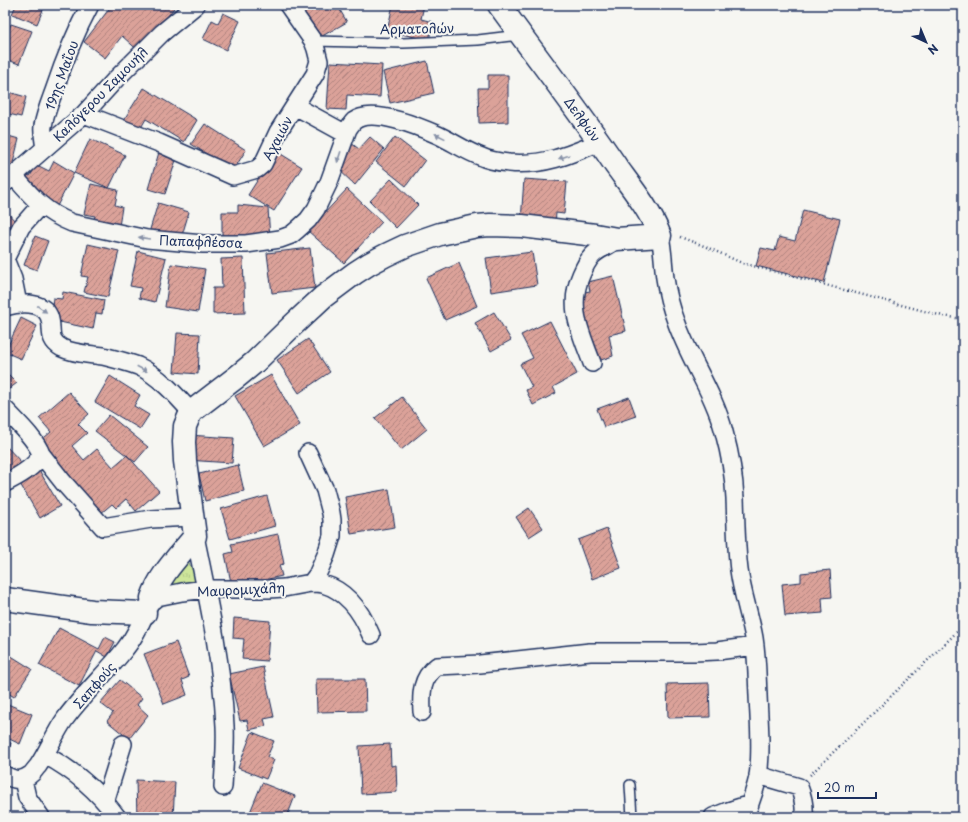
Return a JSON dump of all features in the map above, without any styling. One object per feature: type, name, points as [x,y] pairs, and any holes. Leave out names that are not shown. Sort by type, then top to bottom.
[{"type":"street","name":"19ης Μαΐου","points":[[45,148],[43,126],[46,113],[69,48],[90,5]]},
{"type":"street","name":"Καλόγερου Σαμουήλ","points":[[9,179],[84,114],[115,80],[162,33],[196,5]]},
{"type":"street","name":"Αχαιών","points":[[84,114],[159,143],[234,176],[257,169],[263,164],[278,132],[315,74],[318,66],[318,55],[313,41],[288,5]]},
{"type":"street","name":"Δελφών","points":[[499,5],[600,142],[646,209],[660,236]]},
{"type":"street","points":[[295,106],[346,134]]},
{"type":"street","name":"Παπαφλέσσα","points":[[9,179],[40,205],[62,219],[72,223],[146,239],[216,245],[255,243],[280,239],[291,235],[310,218],[329,182],[346,134],[353,122],[361,118],[371,116],[405,122],[439,135],[483,158],[501,162],[539,162],[556,159],[600,142]]},
{"type":"street","points":[[40,205],[21,226],[5,259],[13,280],[11,306],[32,304],[41,308],[47,313],[50,320],[52,338],[57,345],[77,353],[117,359],[139,367],[155,376],[191,412]]},
{"type":"street","points":[[223,787],[226,728],[224,703],[219,665],[194,527],[185,461],[185,426],[191,412],[255,362],[319,302],[368,264],[405,246],[440,234],[477,226],[522,226],[617,239],[660,236],[664,253],[665,278],[676,322],[715,406],[724,430],[733,476],[739,570],[755,646],[760,728],[760,755],[756,788],[748,811],[728,811],[713,817]]},
{"type":"street","points":[[592,363],[576,318],[574,303],[576,291],[582,272],[591,257],[596,252],[611,245],[617,239]]},
{"type":"street","points":[[5,409],[30,436],[41,454],[63,482],[102,527],[151,519],[194,527]]},
{"type":"street","points":[[308,452],[325,490],[332,520],[332,536],[326,555],[317,575],[311,583]]},
{"type":"street","points":[[5,483],[22,474],[37,462],[41,454]]},
{"type":"street","name":"Σαπφούς","points":[[23,780],[32,774],[45,755],[65,719],[107,672],[126,648],[134,635],[159,581],[194,527]]},
{"type":"street","points":[[311,583],[323,584],[342,593],[356,607],[371,635]]},
{"type":"street","name":"Μαυρομιχάλη","points":[[5,599],[92,611],[148,606],[182,592],[284,588],[311,583]]},
{"type":"street","points":[[422,712],[422,694],[424,684],[427,676],[437,666],[480,664],[590,652],[694,652],[755,646]]},
{"type":"street","points":[[105,802],[123,744]]},
{"type":"street","points":[[45,755],[75,774],[105,802],[117,817]]},
{"type":"street","points":[[5,775],[17,780],[23,780],[27,797],[41,817]]},
{"type":"street","points":[[758,775],[799,787],[805,805],[804,817]]},
{"type":"lane","name":"Αρματολών","points":[[313,41],[403,43],[478,40],[521,35]]},
{"type":"lane","points":[[630,784],[632,817]]},
{"type":"path","points":[[660,236],[677,236],[742,263],[943,316],[963,319]]},
{"type":"path","points":[[799,787],[963,626]]},
{"type":"green space","points":[[186,557],[197,579],[195,581],[171,585],[168,584]]},
{"type":"building","points":[[16,5],[45,5],[37,24],[12,14]]},
{"type":"building","points":[[112,5],[176,5],[141,53],[122,36],[105,58],[84,42]]},
{"type":"building","points":[[306,5],[337,5],[347,22],[317,39],[300,9]]},
{"type":"building","points":[[393,5],[424,5],[421,19],[433,22],[429,40],[387,31]]},
{"type":"building","points":[[223,13],[240,21],[226,50],[203,39],[212,20],[218,23]]},
{"type":"building","points":[[11,24],[32,31],[19,64],[5,59],[5,38]]},
{"type":"building","points":[[427,61],[434,93],[390,103],[383,72]]},
{"type":"building","points":[[330,62],[382,65],[380,97],[347,95],[346,110],[327,109]]},
{"type":"building","points":[[488,75],[508,75],[508,122],[479,123],[478,88],[488,88]]},
{"type":"building","points":[[144,88],[197,120],[184,142],[146,119],[139,131],[123,121]]},
{"type":"building","points":[[5,91],[26,97],[21,117],[5,113]]},
{"type":"building","points":[[205,124],[246,150],[233,171],[191,144]]},
{"type":"building","points":[[5,135],[19,139],[12,167],[5,165]]},
{"type":"building","points":[[370,137],[384,149],[355,185],[335,166],[351,143],[359,149]]},
{"type":"building","points":[[395,137],[425,160],[406,186],[376,162]]},
{"type":"building","points":[[90,139],[125,155],[109,188],[74,173]]},
{"type":"building","points":[[160,149],[178,154],[165,194],[148,189]]},
{"type":"building","points":[[276,151],[302,167],[274,211],[248,195]]},
{"type":"building","points":[[54,161],[74,173],[54,212],[24,188],[24,173],[30,176],[37,165],[49,171]]},
{"type":"building","points":[[391,179],[418,205],[396,228],[370,201]]},
{"type":"building","points":[[524,179],[567,182],[564,214],[556,213],[555,224],[521,221]]},
{"type":"building","points":[[91,184],[118,190],[115,205],[122,207],[118,233],[92,228],[95,216],[84,214]]},
{"type":"building","points":[[347,189],[382,222],[344,263],[308,231]]},
{"type":"building","points":[[158,203],[189,212],[180,242],[148,236]]},
{"type":"building","points":[[238,205],[268,208],[270,239],[222,238],[222,212],[238,212]]},
{"type":"building","points":[[5,210],[15,221],[5,230]]},
{"type":"building","points":[[803,210],[840,219],[824,283],[756,266],[761,248],[775,251],[779,237],[795,241]]},
{"type":"building","points":[[35,236],[48,241],[37,270],[24,265]]},
{"type":"building","points":[[88,244],[119,251],[108,297],[84,292],[88,277],[81,276]]},
{"type":"building","points":[[310,248],[315,288],[272,293],[267,253]]},
{"type":"building","points":[[138,251],[166,258],[155,302],[139,298],[141,288],[130,286]]},
{"type":"building","points":[[532,252],[537,285],[491,292],[486,258]]},
{"type":"building","points":[[243,258],[245,313],[213,314],[213,288],[222,288],[221,259]]},
{"type":"building","points":[[459,263],[477,306],[445,320],[426,278]]},
{"type":"building","points":[[171,264],[205,269],[198,312],[165,307]]},
{"type":"building","points":[[613,276],[626,331],[609,335],[613,356],[592,363],[580,293],[590,291],[588,282]]},
{"type":"building","points":[[63,292],[104,300],[102,314],[96,313],[93,329],[50,320],[53,298],[62,299]]},
{"type":"building","points":[[494,312],[511,340],[491,351],[475,323]]},
{"type":"building","points":[[21,318],[37,326],[21,359],[5,352]]},
{"type":"building","points":[[550,321],[577,374],[553,387],[556,393],[533,405],[526,390],[532,387],[520,364],[533,358],[521,335]]},
{"type":"building","points":[[177,333],[200,334],[198,374],[174,372]]},
{"type":"building","points":[[308,339],[330,372],[299,393],[277,360]]},
{"type":"building","points":[[5,371],[17,383],[5,392]]},
{"type":"building","points":[[271,375],[300,425],[264,446],[235,396]]},
{"type":"building","points":[[110,376],[140,395],[134,406],[149,415],[140,429],[95,402]]},
{"type":"building","points":[[69,392],[89,414],[78,424],[87,433],[72,446],[84,460],[97,449],[113,467],[127,455],[159,491],[136,511],[126,499],[116,508],[112,504],[100,514],[39,442],[51,432],[39,418]]},
{"type":"building","points":[[402,397],[427,429],[401,450],[375,418]]},
{"type":"building","points":[[629,397],[636,416],[604,427],[597,409]]},
{"type":"building","points":[[109,415],[148,447],[135,462],[95,431]]},
{"type":"building","points":[[188,435],[234,438],[232,463],[186,460]]},
{"type":"building","points":[[5,445],[22,463],[5,478]]},
{"type":"building","points":[[238,465],[244,491],[205,501],[199,474]]},
{"type":"building","points":[[39,470],[60,506],[40,518],[19,482]]},
{"type":"building","points":[[389,489],[395,527],[351,534],[345,497]]},
{"type":"building","points":[[267,496],[275,526],[230,539],[221,509]]},
{"type":"building","points":[[529,508],[543,528],[529,537],[516,517]]},
{"type":"building","points":[[607,529],[621,568],[592,579],[578,540]]},
{"type":"building","points":[[278,534],[284,564],[279,565],[282,576],[232,587],[225,554],[233,552],[231,544]]},
{"type":"building","points":[[830,570],[832,597],[822,598],[823,613],[785,616],[782,584],[801,582],[801,573]]},
{"type":"building","points":[[234,618],[270,621],[267,661],[242,659],[244,639],[233,638]]},
{"type":"building","points":[[59,628],[99,649],[105,637],[115,642],[107,657],[97,651],[79,686],[39,665]]},
{"type":"building","points":[[176,642],[189,677],[182,680],[187,695],[164,704],[144,654]]},
{"type":"building","points":[[5,652],[32,669],[14,697],[5,691]]},
{"type":"building","points":[[263,667],[274,717],[264,719],[266,726],[249,730],[247,720],[240,721],[229,674]]},
{"type":"building","points":[[316,679],[365,679],[366,711],[317,712]]},
{"type":"building","points":[[120,680],[142,698],[137,705],[148,715],[129,739],[107,721],[113,713],[100,703]]},
{"type":"building","points":[[709,683],[710,717],[668,718],[667,684]]},
{"type":"building","points":[[5,703],[32,714],[20,744],[5,737]]},
{"type":"building","points":[[252,732],[274,741],[267,757],[274,760],[266,779],[238,768]]},
{"type":"building","points":[[5,741],[11,743],[5,762]]},
{"type":"building","points":[[390,744],[391,766],[396,765],[397,792],[361,794],[359,746]]},
{"type":"building","points":[[136,780],[175,782],[173,817],[137,817]]},
{"type":"building","points":[[262,783],[295,796],[287,817],[248,817]]}]
